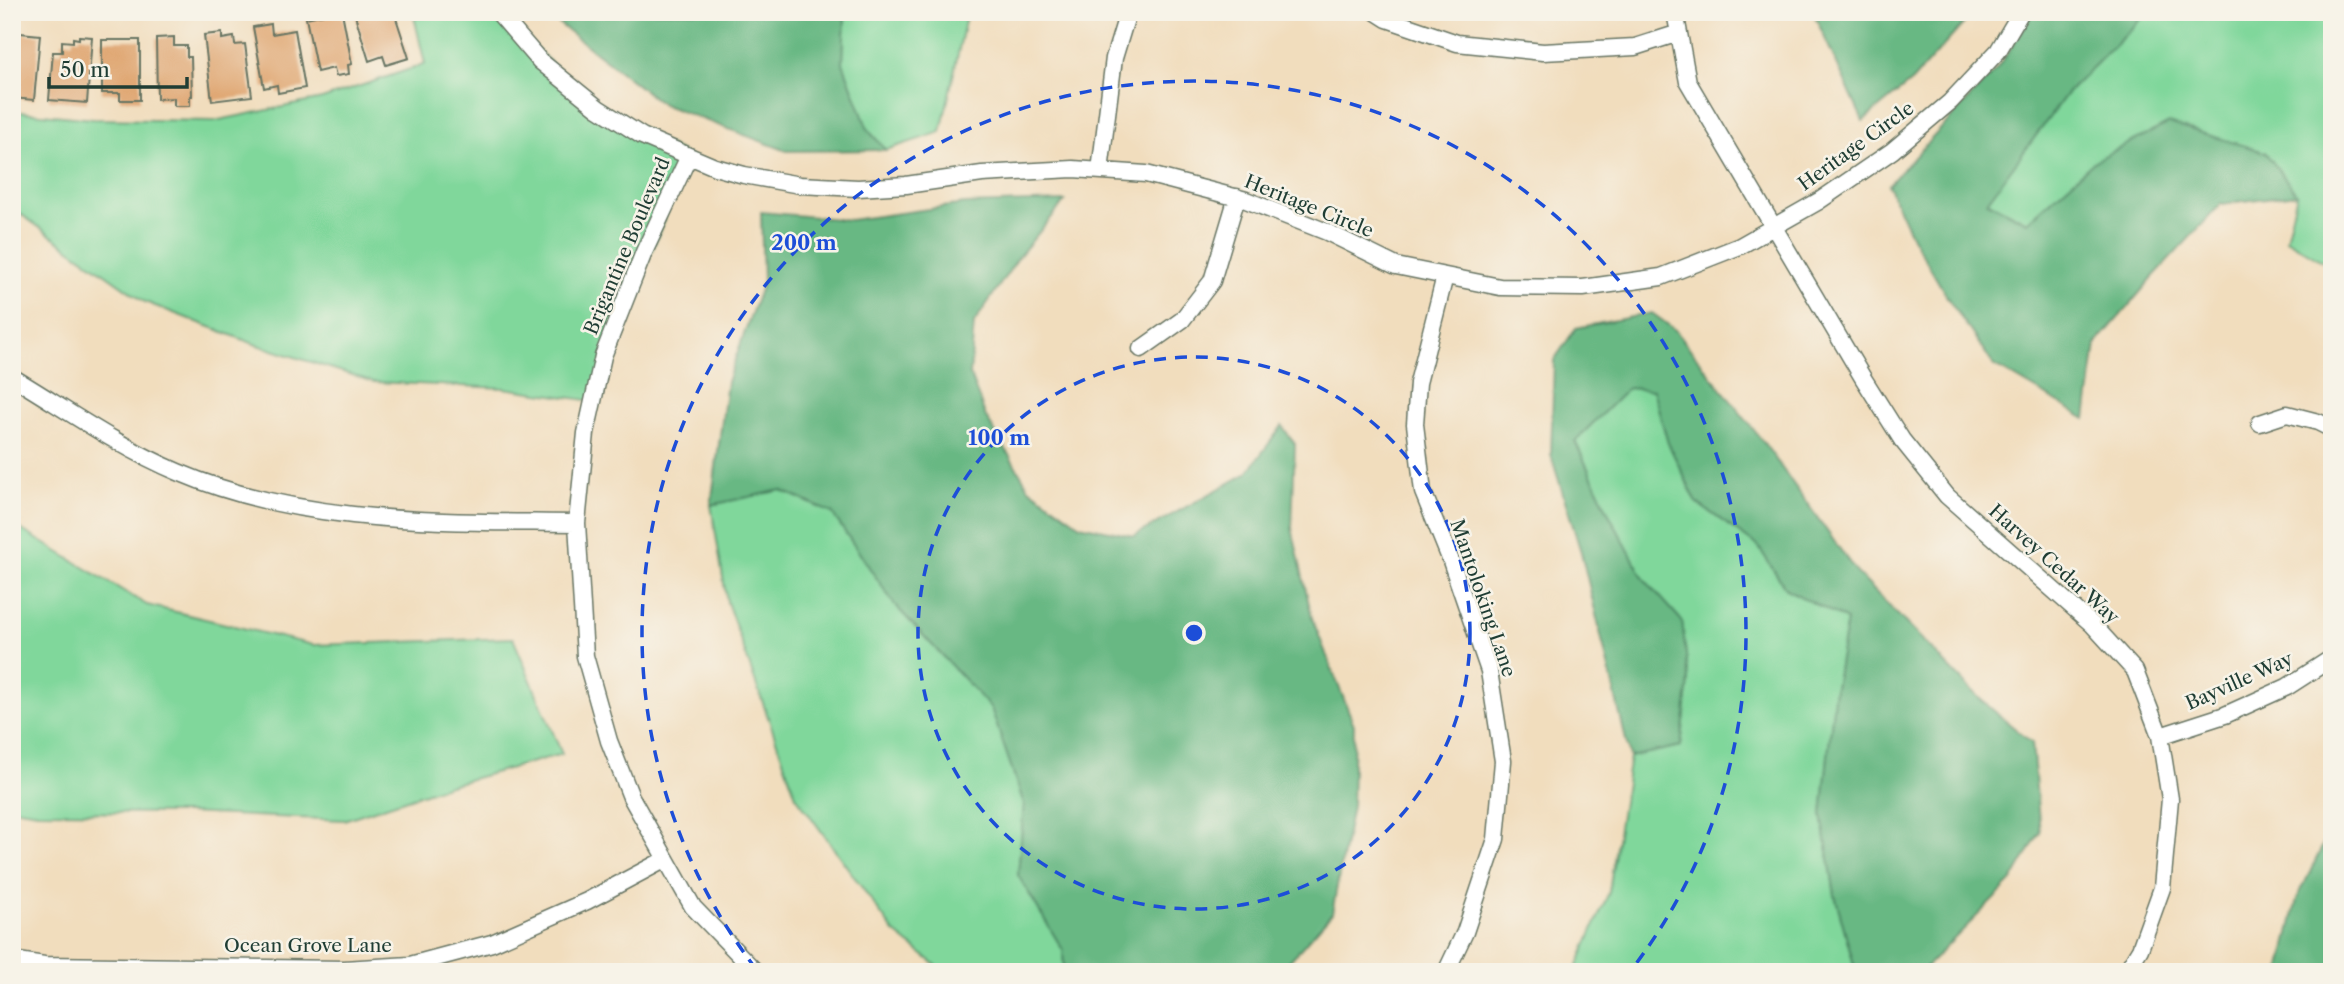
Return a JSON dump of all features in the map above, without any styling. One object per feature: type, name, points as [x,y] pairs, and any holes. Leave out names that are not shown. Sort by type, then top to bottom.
[{"type":"street","name":"Heritage Circle","points":[[498,12],[540,61],[598,108],[642,136],[744,175],[800,185],[858,188],[906,185],[982,174],[1073,169],[1146,174],[1237,197],[1327,232],[1396,266],[1500,287],[1583,288],[1661,276],[1740,246],[1819,201],[1892,151],[1950,102],[1998,51],[2021,12]]},
{"type":"street","points":[[1100,171],[1114,58],[1128,12]]},
{"type":"street","points":[[1376,12],[1387,19],[1457,43],[1543,52],[1635,47],[1679,33]]},
{"type":"street","name":"Harvey Cedar Way","points":[[1675,12],[1688,82],[1902,440],[1947,496],[2093,625],[2135,671],[2160,736],[2170,799],[2162,888],[2140,949],[2126,972]]},
{"type":"street","name":"Brigantine Boulevard","points":[[689,156],[644,252],[603,356],[586,433],[577,523],[585,656],[609,741],[631,797],[693,907],[756,972]]},
{"type":"street","points":[[1141,349],[1182,320],[1212,281],[1237,197]]},
{"type":"street","name":"Mantoloking Lane","points":[[1446,276],[1418,383],[1415,424],[1423,492],[1451,561],[1489,671],[1503,761],[1496,839],[1465,932],[1446,972]]},
{"type":"street","points":[[12,377],[122,446],[181,473],[236,492],[322,512],[409,521],[577,523]]},
{"type":"street","points":[[2260,423],[2287,414],[2318,422],[2332,429]]},
{"type":"street","name":"Bayville Way","points":[[2160,736],[2225,715],[2287,687],[2332,659]]},
{"type":"street","name":"Ocean Grove Lane","points":[[12,960],[44,965],[149,969],[344,969],[410,965],[492,943],[587,901],[666,859]]},
{"type":"street","points":[[443,956],[450,972]]},
{"type":"green space","points":[[413,12],[498,12],[598,108],[689,156],[593,401],[504,388],[374,382],[257,345],[145,302],[12,208],[12,111],[93,119],[214,121],[322,99],[425,64]]},
{"type":"green space","points":[[544,12],[845,12],[843,63],[868,130],[886,150],[787,151],[662,104]]},
{"type":"green space","points":[[845,12],[967,12],[941,132],[886,150],[868,130],[843,63]]},
{"type":"green space","points":[[1813,12],[1974,12],[1912,81],[1863,121]]},
{"type":"green space","points":[[2034,12],[2148,12],[2068,92],[1987,202],[2027,222],[2096,160],[2169,123],[2265,152],[2297,194],[2221,204],[2153,277],[2096,344],[2086,419],[1994,365],[1950,302],[1912,237],[1888,185],[1997,69]]},
{"type":"green space","points":[[2148,12],[2332,12],[2332,267],[2286,239],[2297,194],[2096,160],[2027,222],[1987,201],[2068,92]]},
{"type":"green space","points":[[1065,201],[1020,255],[974,323],[970,375],[986,417],[1029,488],[1080,525],[1134,536],[1247,473],[1282,426],[1295,444],[1292,528],[1312,618],[1354,725],[1352,806],[1332,913],[1280,972],[1064,972],[1063,950],[1018,875],[1024,804],[991,708],[895,605],[832,513],[781,490],[711,505],[727,382],[763,281],[761,212],[850,220],[965,204]]},
{"type":"green space","points":[[1652,313],[1675,330],[1761,439],[1857,573],[1980,699],[2032,743],[2040,832],[2012,881],[1921,972],[1856,972],[1835,895],[1822,815],[1835,688],[1847,620],[1786,589],[1758,546],[1697,503],[1668,443],[1653,390],[1628,388],[1575,441],[1610,516],[1644,579],[1682,621],[1689,681],[1681,746],[1630,757],[1581,552],[1551,455],[1554,360],[1576,328]]},
{"type":"green space","points":[[1628,388],[1653,390],[1668,443],[1697,503],[1758,546],[1786,589],[1847,620],[1835,688],[1822,815],[1835,895],[1856,972],[1575,972],[1609,892],[1630,757],[1681,746],[1689,681],[1682,621],[1644,579],[1610,516],[1575,441]]},
{"type":"green space","points":[[781,490],[832,513],[895,605],[991,708],[1024,804],[1018,875],[1063,950],[1064,972],[945,972],[894,932],[796,796],[727,602],[711,505]]},
{"type":"green space","points":[[12,524],[147,605],[313,645],[513,638],[562,754],[446,786],[344,820],[185,813],[38,812],[12,808]]},
{"type":"green space","points":[[2332,834],[2332,972],[2280,972],[2297,899],[2326,839]]},
{"type":"building","points":[[342,12],[352,64],[348,65],[349,74],[336,76],[334,68],[317,72],[306,18]]},
{"type":"building","points":[[354,12],[394,12],[409,58],[386,65],[383,56],[369,61]]},
{"type":"building","points":[[271,24],[272,34],[295,30],[305,88],[278,93],[277,85],[264,88],[253,27]]},
{"type":"building","points":[[20,33],[40,35],[34,100],[12,98],[12,39],[19,39]]},
{"type":"building","points":[[222,33],[222,39],[234,37],[235,45],[245,44],[252,96],[212,101],[204,35]]},
{"type":"building","points":[[79,36],[92,37],[87,103],[49,100],[53,52],[62,52],[62,41],[73,42],[73,38],[79,39]]},
{"type":"building","points":[[174,37],[174,46],[187,46],[187,57],[191,57],[190,106],[174,106],[174,98],[157,99],[156,38]]},
{"type":"building","points":[[102,40],[140,40],[140,100],[120,100],[120,93],[102,93]]}]
